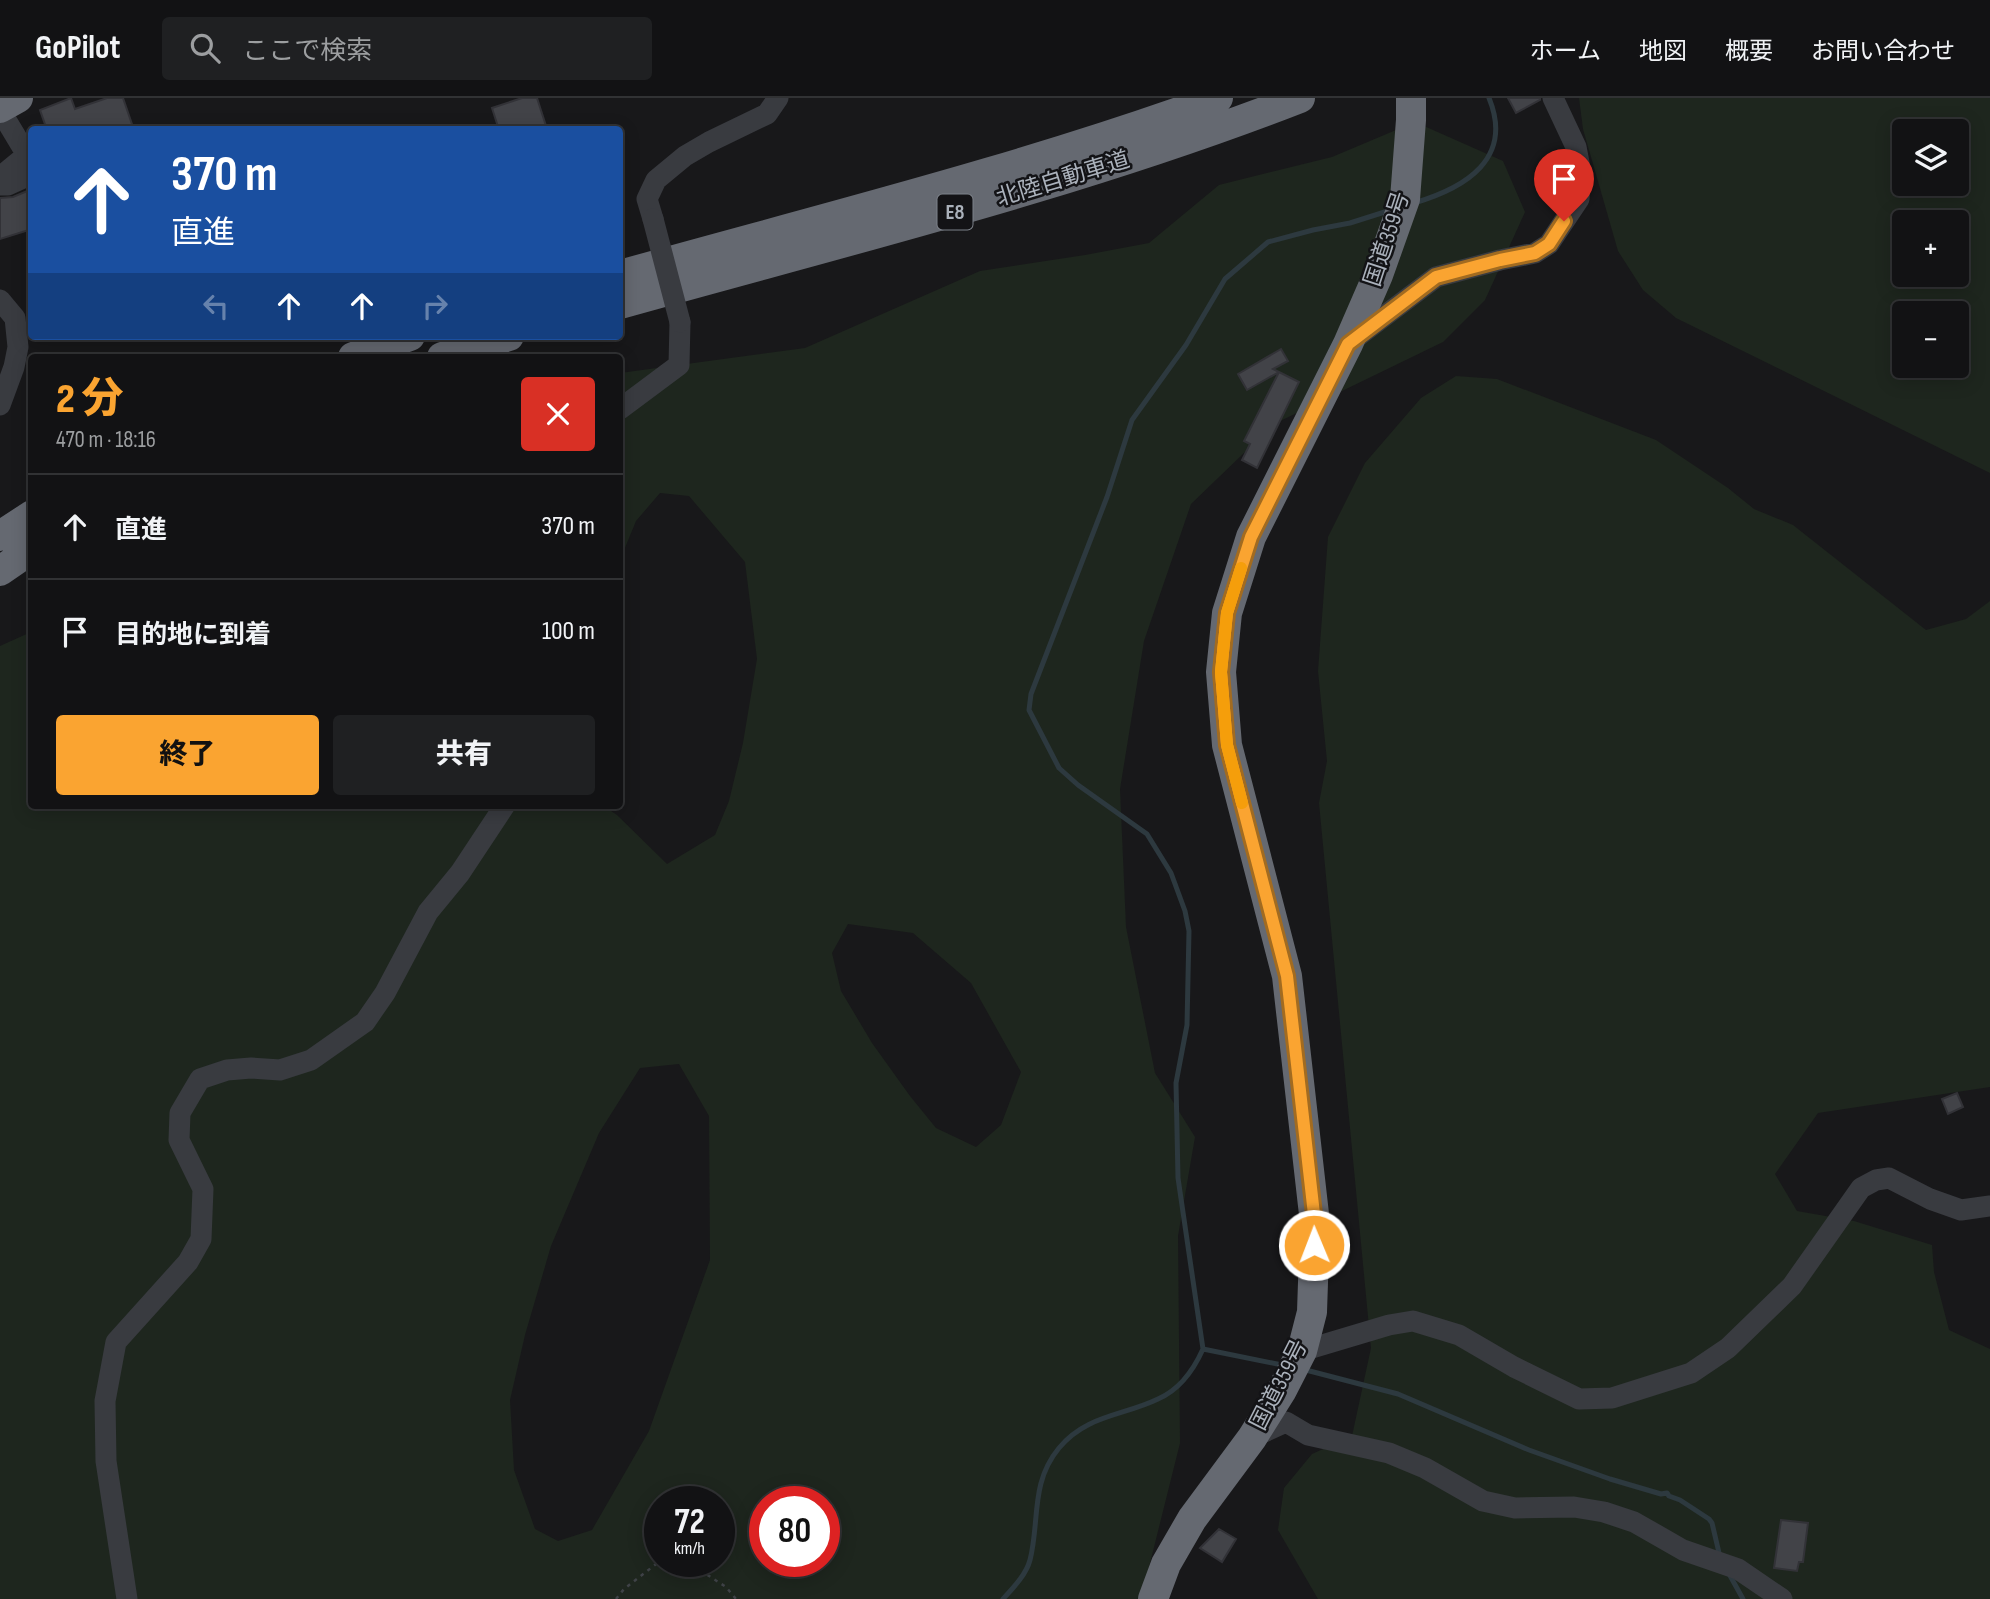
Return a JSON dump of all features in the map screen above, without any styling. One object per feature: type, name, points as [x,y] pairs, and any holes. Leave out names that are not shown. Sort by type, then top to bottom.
[{"type":"highway","points":[[0,109],[18,98]]},
{"type":"highway","name":"北陸自動車道","points":[[623,274],[991,171],[1218,98]]},
{"type":"highway","name":"国道359号","points":[[1153,1599],[1167,1564],[1192,1520],[1252,1438],[1282,1390],[1302,1351],[1312,1312],[1315,1223],[1287,976],[1227,745],[1221,672],[1227,613],[1251,537],[1348,344],[1378,275],[1405,199],[1411,98]]},
{"type":"highway","name":"北陸自動車道","points":[[623,303],[1013,196],[1293,101]]},
{"type":"highway","points":[[361,354],[399,340]]},
{"type":"highway","points":[[452,354],[496,340]]},
{"type":"highway","points":[[0,536],[28,518]]},
{"type":"highway","points":[[0,570],[28,552]]},
{"type":"street","points":[[623,407],[679,365],[680,322],[647,199],[656,180],[685,156],[767,114],[778,98]]},
{"type":"street","points":[[1348,344],[1436,277],[1535,253],[1549,244],[1579,199],[1581,173],[1576,147],[1553,98]]},
{"type":"street","points":[[0,109],[27,155],[0,177]]},
{"type":"street","points":[[0,185],[8,185],[28,176]]},
{"type":"street","points":[[0,300],[15,318],[18,347],[14,367],[0,405]]},
{"type":"street","points":[[127,1599],[106,1461],[105,1401],[116,1342],[188,1262],[201,1239],[203,1189],[179,1140],[180,1113],[200,1079],[227,1070],[280,1070],[311,1060],[365,1022],[385,993],[428,912],[460,873],[502,809]]},
{"type":"street","points":[[1302,1351],[1390,1325],[1413,1321],[1459,1335],[1514,1367],[1579,1399],[1612,1398],[1691,1373],[1728,1348],[1792,1286],[1861,1188],[1876,1180],[1889,1178],[1930,1199],[1961,1210],[1990,1206]]},
{"type":"street","points":[[1252,1438],[1286,1422],[1308,1435],[1389,1453],[1425,1468],[1483,1501],[1515,1507],[1574,1507],[1604,1512],[1634,1522],[1683,1550],[1738,1569],[1782,1599]]},
{"type":"path","points":[[616,1599],[644,1573]]},
{"type":"path","points":[[711,1577],[726,1587],[736,1599]]},
{"type":"shaded area","points":[[1579,98],[1990,98],[1990,473],[1676,318],[1643,290],[1618,251],[1583,129]]},
{"type":"shaded area","points":[[1415,122],[1503,161],[1525,212],[1485,300],[1443,342],[1274,424],[1191,504],[1144,641],[1120,789],[1126,927],[1155,1073],[1195,1137],[1178,1236],[1180,1443],[1141,1599],[0,1599],[0,646],[28,633],[28,809],[608,809],[667,864],[715,835],[729,801],[743,743],[757,659],[745,562],[689,496],[660,493],[636,521],[623,553],[623,373],[805,348],[980,271],[1149,243],[1219,185],[1332,157]],"holes":[[[848,924],[913,933],[971,983],[1021,1072],[1001,1125],[976,1147],[936,1128],[872,1043],[841,991],[832,953]],[[679,1064],[709,1116],[710,1260],[649,1431],[592,1530],[558,1541],[535,1529],[514,1470],[510,1400],[525,1335],[551,1246],[599,1133],[640,1068]]]},
{"type":"shaded area","points":[[1456,376],[1497,379],[1656,440],[1728,488],[1754,509],[1793,525],[1926,630],[1966,619],[1990,601],[1990,1087],[1818,1113],[1775,1174],[1797,1211],[1854,1221],[1932,1245],[1934,1272],[1949,1330],[1990,1349],[1990,1599],[1318,1599],[1278,1530],[1284,1488],[1312,1454],[1352,1436],[1371,1348],[1319,803],[1327,761],[1318,671],[1328,537],[1365,463],[1421,398]]},
{"type":"building","points":[[71,98],[75,109],[107,98],[123,98],[133,126],[46,126],[40,110]]},
{"type":"building","points":[[522,98],[537,98],[546,126],[498,126],[492,108]]},
{"type":"building","points":[[1508,98],[1540,98],[1540,100],[1516,113]]},
{"type":"building","points":[[28,191],[28,230],[0,239],[0,198],[13,197]]},
{"type":"building","points":[[1281,349],[1288,361],[1273,369],[1279,372],[1247,390],[1238,374]]},
{"type":"building","points":[[1279,372],[1299,382],[1257,468],[1242,460],[1250,444],[1244,441]]},
{"type":"building","points":[[1957,1093],[1963,1107],[1948,1114],[1942,1099]]},
{"type":"building","points":[[1781,1520],[1808,1523],[1803,1562],[1799,1562],[1797,1571],[1774,1568]]},
{"type":"building","points":[[1219,1529],[1236,1539],[1222,1562],[1200,1548]]},
{"type":"waterway","points":[[1414,203],[1451,189],[1480,168],[1490,154],[1495,138],[1495,119],[1489,98]]},
{"type":"waterway","points":[[1003,1599],[1028,1566],[1040,1489],[1050,1461],[1059,1448],[1093,1422],[1166,1395],[1185,1378],[1203,1349],[1178,1178],[1176,1083],[1187,1025],[1189,931],[1185,911],[1171,873],[1147,834],[1078,785],[1059,768],[1029,710],[1031,694],[1107,497],[1132,420],[1186,345],[1225,279],[1268,242],[1350,223],[1391,210]]},
{"type":"waterway","points":[[1203,1349],[1282,1365]]},
{"type":"waterway","points":[[1302,1369],[1398,1394],[1529,1450],[1610,1479],[1661,1494],[1667,1493],[1709,1519],[1720,1557]]},
{"type":"waterway","points":[[1728,1572],[1743,1599]]},
{"type":"slow traffic","points":[[1241,568],[1227,613],[1221,672],[1227,745],[1242,803]]},
{"type":"route","points":[[1314,1245],[1315,1223],[1287,976],[1227,745],[1221,672],[1227,613],[1251,537],[1348,344],[1436,277],[1535,253],[1549,244],[1564,221]]}]
